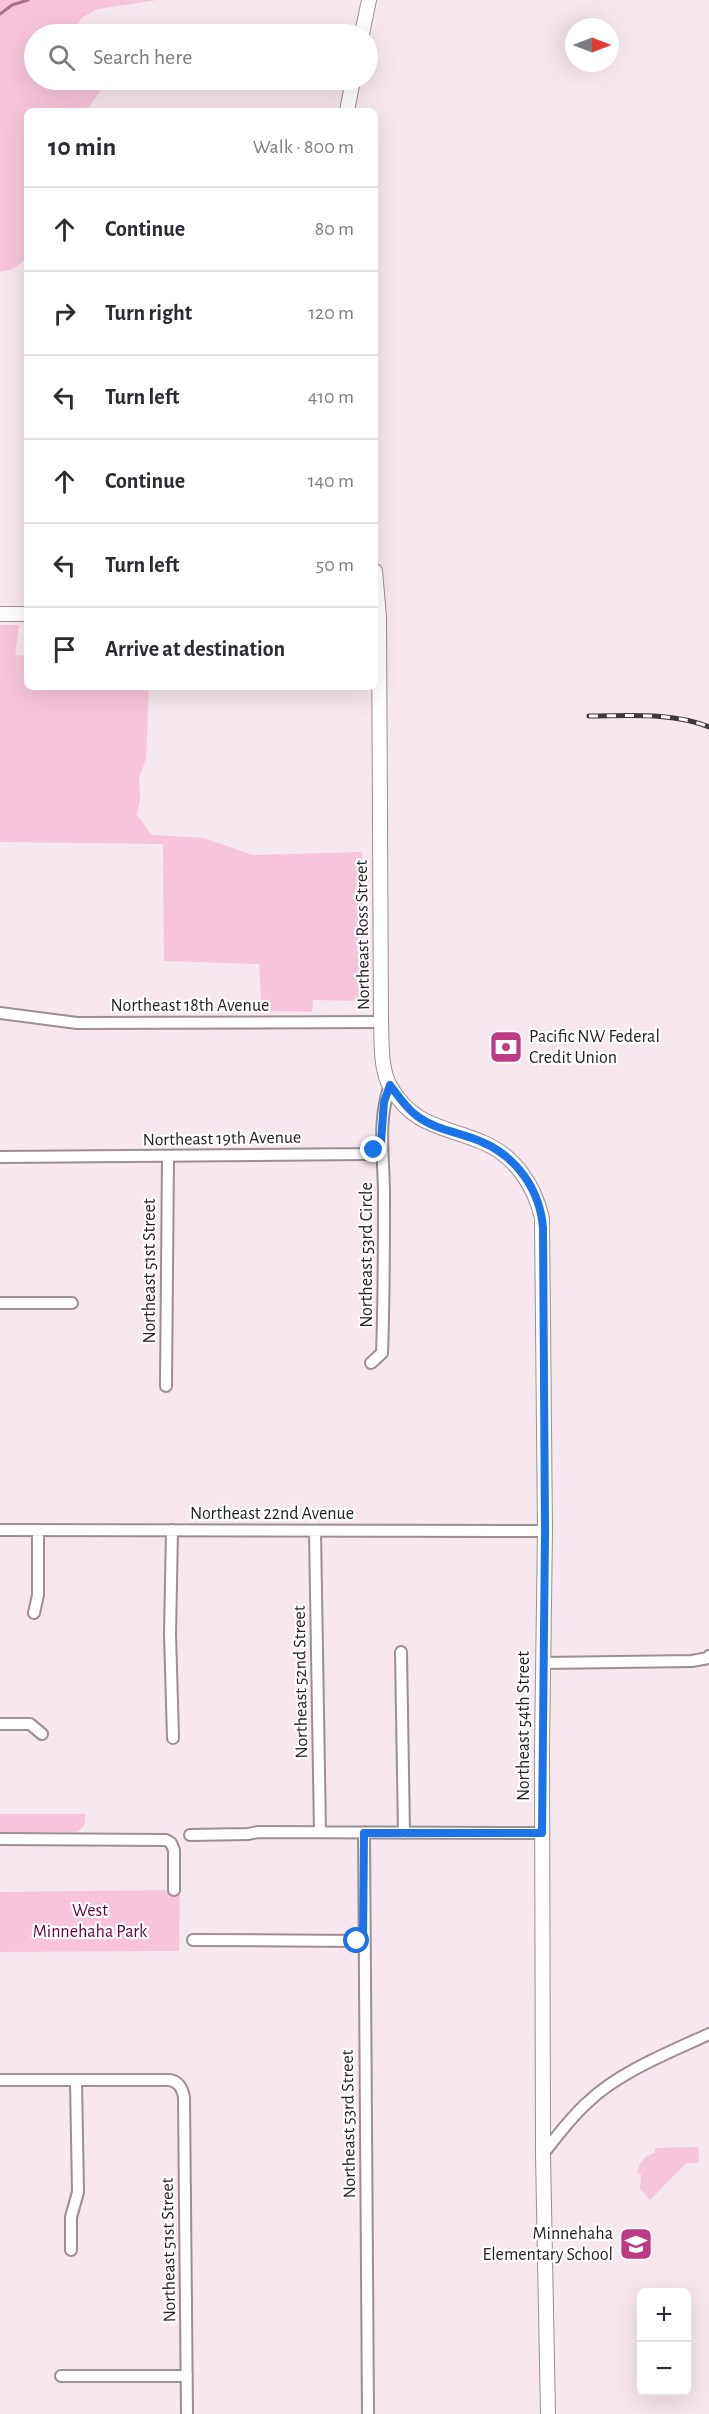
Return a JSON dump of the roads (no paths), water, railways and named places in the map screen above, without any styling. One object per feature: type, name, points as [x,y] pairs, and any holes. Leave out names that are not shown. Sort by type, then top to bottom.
[{"type":"street","points":[[364,24],[369,0]]},
{"type":"street","points":[[348,108],[351,90]]},
{"type":"street","points":[[0,614],[24,614]]},
{"type":"street","name":"Northeast Ross Street","points":[[378,690],[381,1022],[382,1054],[390,1085],[417,1116],[448,1132],[481,1141],[506,1157],[522,1171],[533,1190],[542,1218]]},
{"type":"street","name":"Northeast 18th Avenue","points":[[0,1013],[77,1023],[381,1022]]},
{"type":"street","points":[[381,1142],[384,1102],[390,1085]]},
{"type":"street","name":"Northeast 19th Avenue","points":[[0,1157],[365,1154],[374,1150],[381,1142]]},
{"type":"street","name":"Northeast 53rd Circle","points":[[371,1363],[382,1353],[385,1281],[384,1165],[381,1142]]},
{"type":"street","name":"Northeast 51st Street","points":[[166,1386],[168,1156]]},
{"type":"street","name":"Northeast 54th Street","points":[[542,1218],[545,1531],[542,1833],[543,2154],[548,2414]]},
{"type":"street","points":[[0,1303],[72,1303]]},
{"type":"street","name":"Northeast 22nd Avenue","points":[[0,1530],[545,1531]]},
{"type":"street","points":[[34,1613],[39,1595],[38,1530]]},
{"type":"street","points":[[172,1530],[170,1634],[173,1738]]},
{"type":"street","name":"Northeast 52nd Street","points":[[315,1531],[320,1832]]},
{"type":"street","points":[[401,1652],[404,1833]]},
{"type":"street","points":[[543,1663],[692,1661],[709,1658]]},
{"type":"street","points":[[0,1724],[30,1724],[42,1734]]},
{"type":"street","points":[[190,1835],[320,1832],[542,1833]]},
{"type":"street","name":"Northeast 53rd Street","points":[[364,1833],[363,1941],[369,2414]]},
{"type":"street","points":[[0,1839],[166,1840],[171,1843],[174,1850],[174,1890]]},
{"type":"street","points":[[193,1940],[363,1941]]},
{"type":"street","points":[[543,2154],[589,2100],[612,2084],[709,2034]]},
{"type":"street","points":[[0,2080],[76,2080],[78,2192],[71,2217],[71,2250]]},
{"type":"street","name":"Northeast 51st Street","points":[[76,2080],[170,2080],[180,2086],[184,2097],[187,2414]]},
{"type":"street","points":[[61,2376],[187,2376]]},
{"type":"waterway","points":[[0,14],[12,5],[28,0]]},
{"type":"railway","points":[[589,716],[665,717],[709,727]]},
{"type":"place","name":"Pacific NW Federal Credit Union","points":[[506,1047]]},
{"type":"place","name":"Minnehaha Elementary School","points":[[636,2244]]},
{"type":"park label","name":"West Minnehaha Park","points":[[90,1921]]}]
